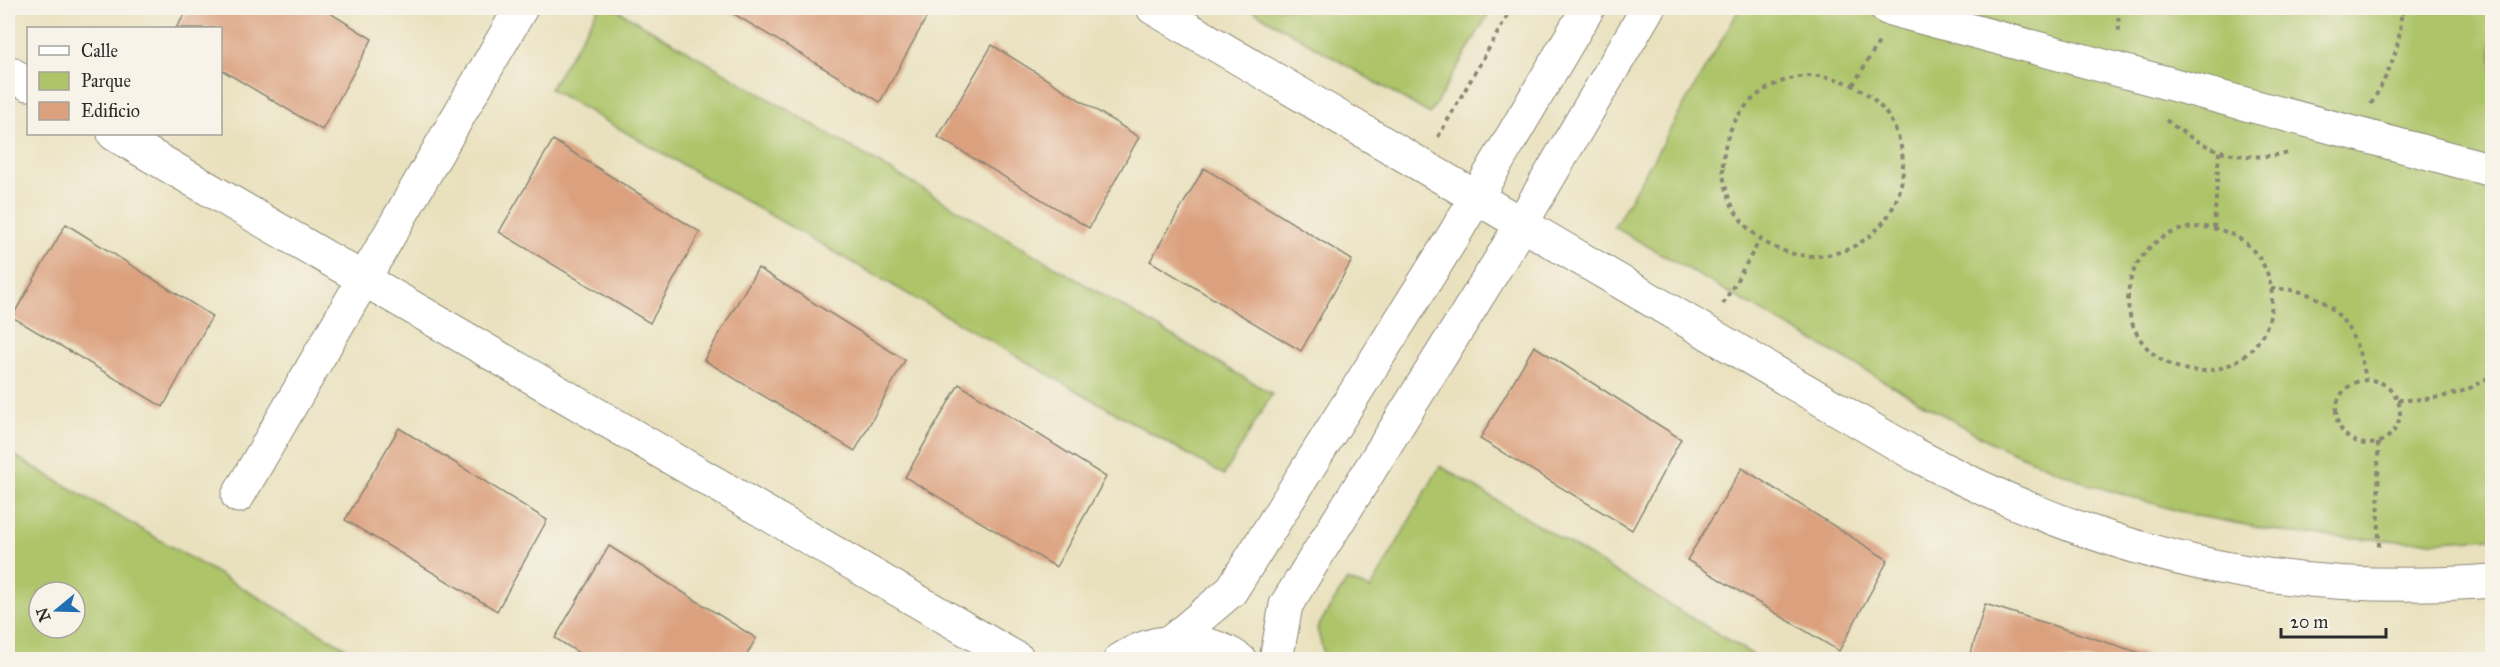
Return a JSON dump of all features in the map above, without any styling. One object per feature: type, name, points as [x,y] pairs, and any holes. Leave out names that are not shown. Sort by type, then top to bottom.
[{"type":"street","points":[[238,495],[521,8]]},
{"type":"street","points":[[1153,8],[1916,454],[1976,487],[2038,514],[2101,537],[2166,556],[2232,571],[2295,579],[2379,585],[2493,582]]},
{"type":"street","points":[[1172,641],[1231,591],[1477,196],[1588,8]]},
{"type":"street","points":[[1276,660],[1286,605],[1522,223],[1648,8]]},
{"type":"street","points":[[1895,10],[2493,170]]},
{"type":"street","points":[[8,72],[27,83]]},
{"type":"street","points":[[116,135],[1019,660]]},
{"type":"street","points":[[1120,660],[1135,650],[1172,641],[1202,643],[1230,652],[1240,660]]},
{"type":"path","points":[[1423,164],[1512,8]]},
{"type":"path","points":[[2401,14],[2409,8]]},
{"type":"path","points":[[1853,85],[1889,27],[1895,10]]},
{"type":"path","points":[[1824,76],[1853,85],[1877,102],[1894,126],[1903,154],[1902,184],[1892,212],[1872,236],[1846,251],[1817,257],[1787,253],[1760,240],[1739,218],[1726,190],[1723,160],[1730,131],[1745,106],[1768,87],[1795,77],[1824,76]]},
{"type":"path","points":[[2214,228],[2219,152]]},
{"type":"path","points":[[2192,227],[2214,228],[2237,237],[2256,253],[2268,275],[2271,289],[2273,299],[2269,323],[2257,345],[2238,361],[2216,370],[2191,371],[2169,364],[2150,351],[2136,333],[2129,310],[2129,287],[2137,265],[2151,247],[2169,234],[2192,227]]},
{"type":"path","points":[[1707,332],[1760,240]]},
{"type":"path","points":[[2271,289],[2299,290],[2326,302],[2351,332],[2366,379]]},
{"type":"path","points":[[2398,400],[2433,399],[2454,395],[2482,383],[2493,375]]},
{"type":"path","points":[[2366,379],[2385,384],[2398,400],[2399,421],[2395,430],[2378,443],[2356,442],[2346,436],[2336,417],[2336,405],[2340,395],[2347,387],[2366,379]]},
{"type":"path","points":[[2378,443],[2379,585]]},
{"type":"green space","points":[[599,8],[614,8],[1272,394],[1224,475],[550,89]]},
{"type":"green space","points":[[1248,8],[1492,8],[1430,114]]},
{"type":"green space","points":[[1740,8],[2492,8],[2492,538],[2401,541],[2295,534],[2192,515],[2091,485],[1994,444],[1614,227]]},
{"type":"green space","points":[[8,452],[365,659],[8,659]]},
{"type":"green space","points":[[1440,466],[1760,659],[1325,659],[1317,628],[1347,580],[1371,589]]},
{"type":"building","points":[[189,8],[322,8],[372,39],[322,130],[222,70],[222,27],[177,27]]},
{"type":"building","points":[[731,8],[925,8],[930,11],[880,102],[729,11]]},
{"type":"building","points":[[992,45],[1139,137],[1089,228],[938,137]]},
{"type":"building","points":[[553,140],[700,232],[650,323],[499,232]]},
{"type":"building","points":[[1204,168],[1352,260],[1301,351],[1150,261]]},
{"type":"building","points":[[66,224],[212,316],[163,407],[12,317]]},
{"type":"building","points":[[758,268],[905,360],[855,451],[704,360]]},
{"type":"building","points":[[1534,346],[1681,439],[1632,530],[1480,439]]},
{"type":"building","points":[[959,384],[1106,477],[1056,567],[905,477]]},
{"type":"building","points":[[399,428],[547,520],[497,611],[345,520]]},
{"type":"building","points":[[1742,468],[1888,560],[1839,651],[1687,560]]},
{"type":"building","points":[[609,546],[756,638],[744,660],[590,660],[555,638]]},
{"type":"building","points":[[1985,604],[2150,656],[2149,660],[1969,660]]}]
